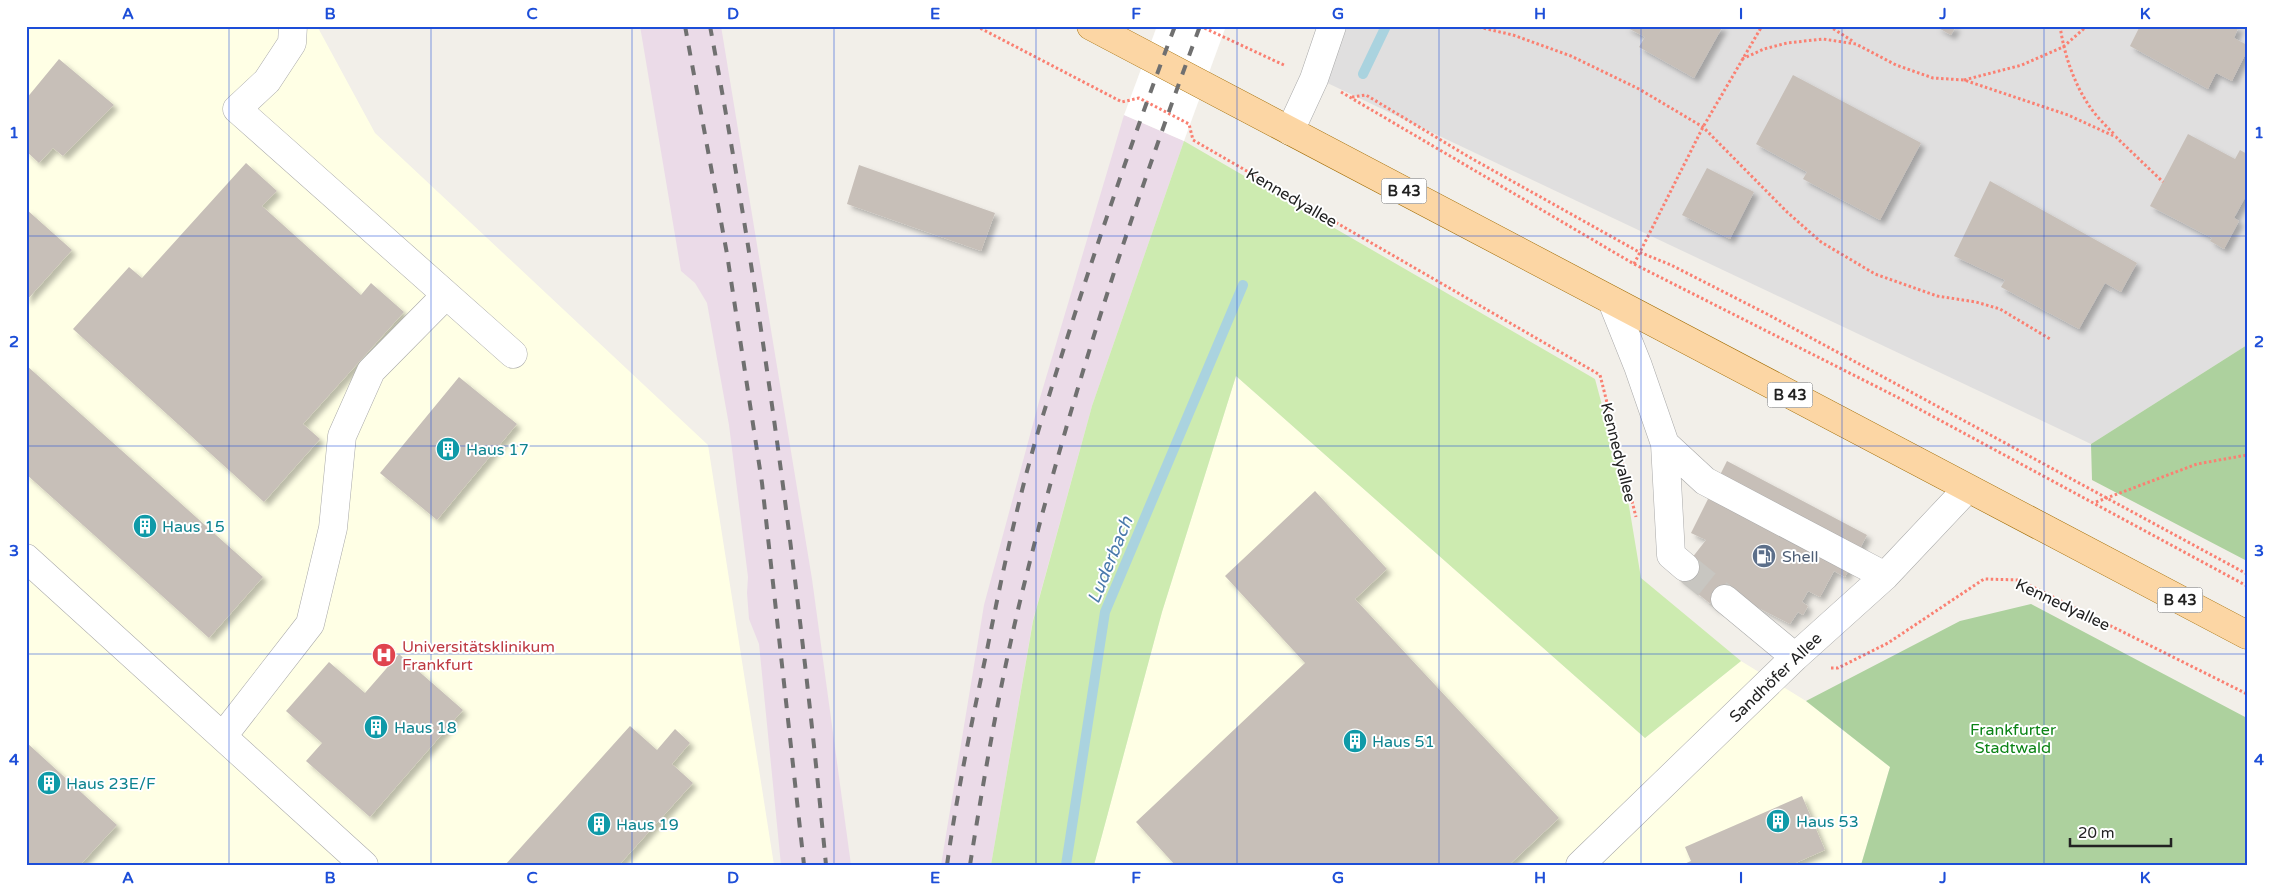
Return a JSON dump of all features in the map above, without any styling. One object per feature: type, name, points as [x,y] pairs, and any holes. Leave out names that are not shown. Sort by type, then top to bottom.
[{"type":"main road","name":"B 43","points":[[1091,26],[2247,635]]},
{"type":"street","points":[[294,26],[292,43],[267,81],[237,109],[513,354]]},
{"type":"street","points":[[1290,131],[1314,79],[1332,26]]},
{"type":"street","points":[[223,736],[310,624],[333,528],[342,436],[372,371],[446,295]]},
{"type":"street","points":[[1612,301],[1638,366],[1665,444],[1670,555],[1685,567]]},
{"type":"street","points":[[1665,444],[1705,482],[1885,576]]},
{"type":"street","name":"Sandhöfer Allee","points":[[1580,865],[1789,663],[1885,576],[1967,489]]},
{"type":"street","points":[[26,558],[364,865]]},
{"type":"street","points":[[1725,599],[1789,663]]},
{"type":"path","name":"Kennedyallee","points":[[976,26],[1122,102],[1139,98],[1189,124],[1193,140],[1600,375],[1636,520]]},
{"type":"path","points":[[1200,26],[1351,98],[1634,264],[1906,401],[2096,502],[2247,586]]},
{"type":"path","points":[[1474,26],[1513,35],[1571,56],[1639,89],[1703,127],[1787,212],[1821,242],[1875,274],[1937,296],[1976,302],[2000,309],[2050,339]]},
{"type":"path","points":[[1634,264],[1703,127],[1762,26]]},
{"type":"path","points":[[1828,26],[1856,44],[1896,65],[1933,78],[1964,80],[2068,115],[2116,137]]},
{"type":"path","points":[[2060,26],[2063,47],[2072,71],[2090,107],[2116,137],[2163,182]]},
{"type":"path","points":[[1964,80],[2022,66],[2063,47],[2087,26]]},
{"type":"path","points":[[1742,59],[1764,49],[1787,43],[1823,39],[1856,44]]},
{"type":"path","points":[[1351,98],[1366,95],[1469,157],[1640,252],[1671,265],[1767,314],[2247,574]]},
{"type":"path","points":[[2096,502],[2197,464],[2247,455]]},
{"type":"path","name":"Kennedyallee","points":[[1789,663],[1838,668],[1888,643],[1984,579],[2019,580],[2247,694]]},
{"type":"shaded area","name":"Universitätsklinikum Frankfurt","points":[[26,26],[317,26],[375,133],[708,445],[774,865],[26,865]]},
{"type":"shaded area","points":[[640,26],[721,26],[812,579],[851,865],[781,865],[759,644],[749,619],[748,577],[729,425],[707,303],[695,283],[681,271]]},
{"type":"shaded area","points":[[1335,26],[2247,26],[2247,345],[2091,444],[1321,80]]},
{"type":"shaded area","points":[[1124,115],[1184,141],[1092,406],[1033,620],[991,865],[941,865],[984,605],[1040,398]]},
{"type":"shaded area","points":[[1236,376],[1645,738],[1741,661],[1806,701],[1890,767],[1861,865],[1094,865],[1162,612]]},
{"type":"green space","points":[[1184,141],[1595,379],[1629,506],[1641,578],[1741,661],[1645,738],[1236,376],[1162,612],[1094,865],[991,865],[1033,621],[1092,406]]},
{"type":"green space","points":[[2247,345],[2247,561],[2092,480],[2091,444]]},
{"type":"green space","name":"Frankfurter Stadtwald","points":[[2031,604],[2247,718],[2247,865],[1861,865],[1890,767],[1806,701],[1960,621]]},
{"type":"pier","points":[[1157,26],[1226,26],[1184,141],[1124,115]]},
{"type":"building","points":[[1624,26],[1723,26],[1694,78],[1639,47],[1645,37]]},
{"type":"building","points":[[1935,26],[1956,26],[1951,35]]},
{"type":"building","points":[[2140,26],[2239,26],[2234,38],[2247,45],[2247,51],[2232,81],[2216,73],[2208,89],[2130,46]]},
{"type":"building","points":[[59,59],[114,105],[63,156],[53,148],[39,163],[26,151],[26,99]]},
{"type":"building","points":[[1793,75],[1921,143],[1880,220],[1803,179],[1807,172],[1756,144]]},
{"type":"building","points":[[2188,134],[2235,159],[2240,150],[2247,154],[2247,194],[2234,218],[2239,221],[2224,249],[2210,241],[2212,238],[2150,206]]},
{"type":"building","points":[[246,163],[277,191],[262,206],[361,295],[371,283],[404,312],[303,424],[320,439],[264,502],[73,329],[129,267],[142,278]]},
{"type":"building","points":[[859,165],[995,213],[981,251],[847,204]]},
{"type":"building","points":[[1707,168],[1754,192],[1730,239],[1682,215]]},
{"type":"building","points":[[1990,181],[2137,263],[2121,292],[2105,283],[2079,329],[2001,287],[2005,280],[1954,256]]},
{"type":"building","points":[[26,209],[72,250],[26,301]]},
{"type":"building","name":"Haus 15","points":[[26,365],[263,577],[209,638],[26,474]]},
{"type":"building","name":"Haus 17","points":[[459,377],[517,424],[437,520],[380,473]]},
{"type":"building","points":[[1727,461],[1867,535],[1845,577],[1834,571],[1820,597],[1808,591],[1802,602],[1808,606],[1803,615],[1798,612],[1790,624],[1741,599],[1717,609],[1677,577],[1706,540],[1691,533]]},
{"type":"building","name":"Haus 51","points":[[1315,491],[1387,569],[1355,599],[1559,818],[1509,865],[1175,865],[1136,822],[1305,663],[1225,576]]},
{"type":"building","name":"Haus 18","points":[[399,654],[463,710],[370,817],[306,761],[322,743],[286,711],[329,662],[365,693]]},
{"type":"building","name":"Haus 19","points":[[630,726],[657,750],[675,729],[690,743],[672,764],[693,783],[619,865],[505,865]]},
{"type":"building","name":"Haus 23E/F","points":[[26,742],[117,825],[80,865],[26,865]]},
{"type":"building","name":"Haus 53","points":[[1802,796],[1825,850],[1791,865],[1682,865],[1691,861],[1685,847]]},
{"type":"waterway","name":"Luderbach","points":[[1363,74],[1386,26]]},
{"type":"waterway","name":"Luderbach","points":[[1066,865],[1105,612],[1243,285]]},
{"type":"tunnel","points":[[1685,567],[1725,599]]},
{"type":"railway","points":[[685,26],[727,254],[762,483],[804,865]]},
{"type":"railway","points":[[710,26],[746,235],[777,444],[804,654],[826,865]]},
{"type":"railway","points":[[947,865],[976,703],[1027,470],[1090,266],[1175,26]]},
{"type":"railway","points":[[970,865],[1001,689],[1042,514],[1104,303],[1150,164],[1200,26]]},
{"type":"place","name":"Haus 17","points":[[448,449]]},
{"type":"place","name":"Haus 15","points":[[145,526]]},
{"type":"place","name":"Shell","points":[[1764,556]]},
{"type":"place","name":"Universitätsklinikum Frankfurt","points":[[384,655]]},
{"type":"place","name":"Haus 18","points":[[376,727]]},
{"type":"place","name":"Haus 51","points":[[1355,741]]},
{"type":"place","name":"Haus 23E/F","points":[[49,783]]},
{"type":"place","name":"Haus 53","points":[[1778,821]]},
{"type":"place","name":"Haus 19","points":[[599,824]]}]
